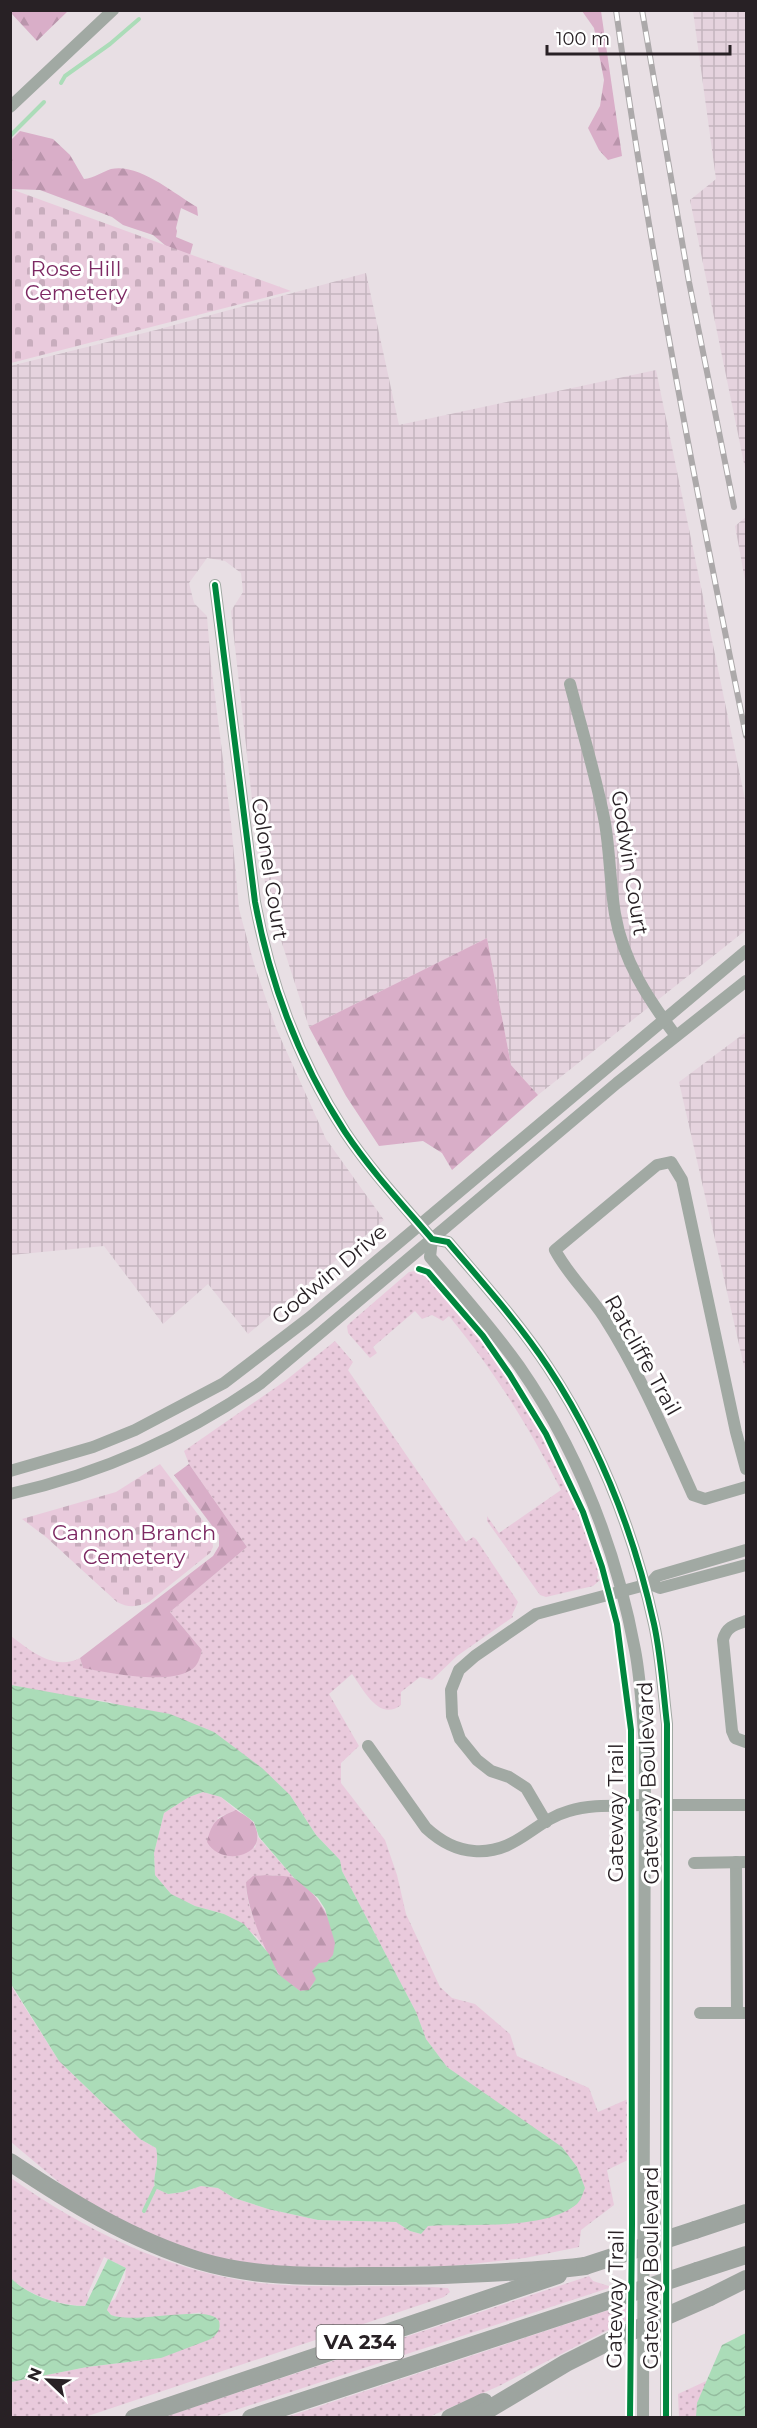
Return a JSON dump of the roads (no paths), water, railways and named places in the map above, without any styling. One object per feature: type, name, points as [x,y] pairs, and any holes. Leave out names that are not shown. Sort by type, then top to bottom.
[{"type":"highway","points":[[10,2162],[62,2197],[129,2234],[191,2258],[234,2269],[308,2276],[426,2276],[585,2266]]},
{"type":"highway","name":"VA 234","points":[[134,2418],[747,2213]]},
{"type":"highway","name":"VA 234","points":[[251,2418],[747,2255]]},
{"type":"highway","points":[[450,2418],[614,2339],[747,2279]]},
{"type":"highway","points":[[474,2418],[566,2363]]},
{"type":"street","points":[[10,107],[113,10]]},
{"type":"street","name":"Colonel Court","points":[[215,585],[255,902],[261,934],[277,987],[326,1101],[367,1162],[419,1224]]},
{"type":"street","name":"Godwin Court","points":[[570,684],[598,786],[615,915],[624,948],[634,974],[676,1036]]},
{"type":"street","name":"Godwin Drive","points":[[10,1471],[93,1447],[135,1430],[200,1397],[246,1367],[309,1318],[663,1019],[747,951]]},
{"type":"street","name":"Godwin Drive","points":[[10,1494],[78,1476],[146,1451],[211,1416],[261,1383],[676,1036],[747,981]]},
{"type":"street","name":"Ratcliffe Trail","points":[[747,1468],[736,1432],[682,1180],[671,1162],[657,1165],[555,1250],[604,1317],[654,1409],[693,1495],[705,1499],[747,1487]]},
{"type":"street","name":"Gateway Boulevard","points":[[419,1224],[432,1239],[448,1242],[547,1365],[571,1403],[596,1451],[647,1585],[667,1724],[666,2418]]},
{"type":"street","name":"Gateway Boulevard","points":[[432,1239],[430,1257],[487,1323],[519,1367],[547,1409],[568,1447],[610,1549],[635,1652],[645,1745],[642,2418]]},
{"type":"street","points":[[135,1430],[146,1451]]},
{"type":"street","points":[[546,1822],[526,1788],[509,1777],[491,1772],[477,1760],[460,1739],[452,1716],[451,1690],[459,1670],[523,1621],[536,1614],[622,1593],[647,1585],[657,1576],[747,1550]]},
{"type":"street","points":[[647,1585],[660,1588],[747,1565]]},
{"type":"street","points":[[747,1621],[725,1631],[723,1640],[732,1731],[735,1738],[747,1742]]},
{"type":"street","points":[[368,1746],[426,1827],[438,1839],[473,1852],[510,1846],[546,1822],[568,1811],[584,1808],[747,1805]]},
{"type":"street","points":[[694,1863],[741,1862],[742,2013],[700,2013]]},
{"type":"water","points":[[11,1685],[170,1714],[214,1732],[262,1768],[290,1795],[316,1835],[340,1860],[342,1871],[416,2012],[426,2039],[447,2067],[562,2147],[577,2167],[585,2188],[577,2204],[563,2213],[546,2218],[506,2224],[428,2226],[421,2234],[410,2231],[396,2222],[318,2220],[268,2209],[234,2198],[218,2188],[201,2186],[168,2194],[155,2188],[156,2148],[140,2139],[59,2061],[11,1984]],"holes":[[[203,1792],[221,1797],[254,1822],[259,1837],[294,1878],[318,1898],[325,1909],[335,1943],[333,1955],[327,1962],[319,1963],[312,1971],[316,1979],[309,1990],[300,1991],[278,1974],[269,1954],[244,1924],[224,1914],[195,1906],[171,1894],[155,1875],[154,1853],[164,1813],[189,1797]]]},
{"type":"water","points":[[108,2259],[126,2268],[107,2310],[111,2315],[136,2318],[201,2314],[212,2316],[219,2321],[220,2326],[217,2333],[211,2339],[161,2358],[87,2367],[11,2382],[11,2278],[26,2290],[45,2299],[85,2306]]},
{"type":"water","points":[[746,2333],[746,2417],[696,2417],[697,2403],[722,2345]]},
{"type":"waterway","points":[[61,83],[65,76],[110,44],[139,19]]},
{"type":"waterway","points":[[10,136],[44,102]]},
{"type":"waterway","points":[[144,2211],[155,2188]]},
{"type":"railway","points":[[616,10],[675,374],[746,736]]},
{"type":"railway","points":[[642,10],[689,282],[734,507]]},
{"type":"park label","name":"Rose Hill Cemetery","points":[[76,280]]},
{"type":"park label","name":"Cannon Branch Cemetery","points":[[134,1544]]}]
